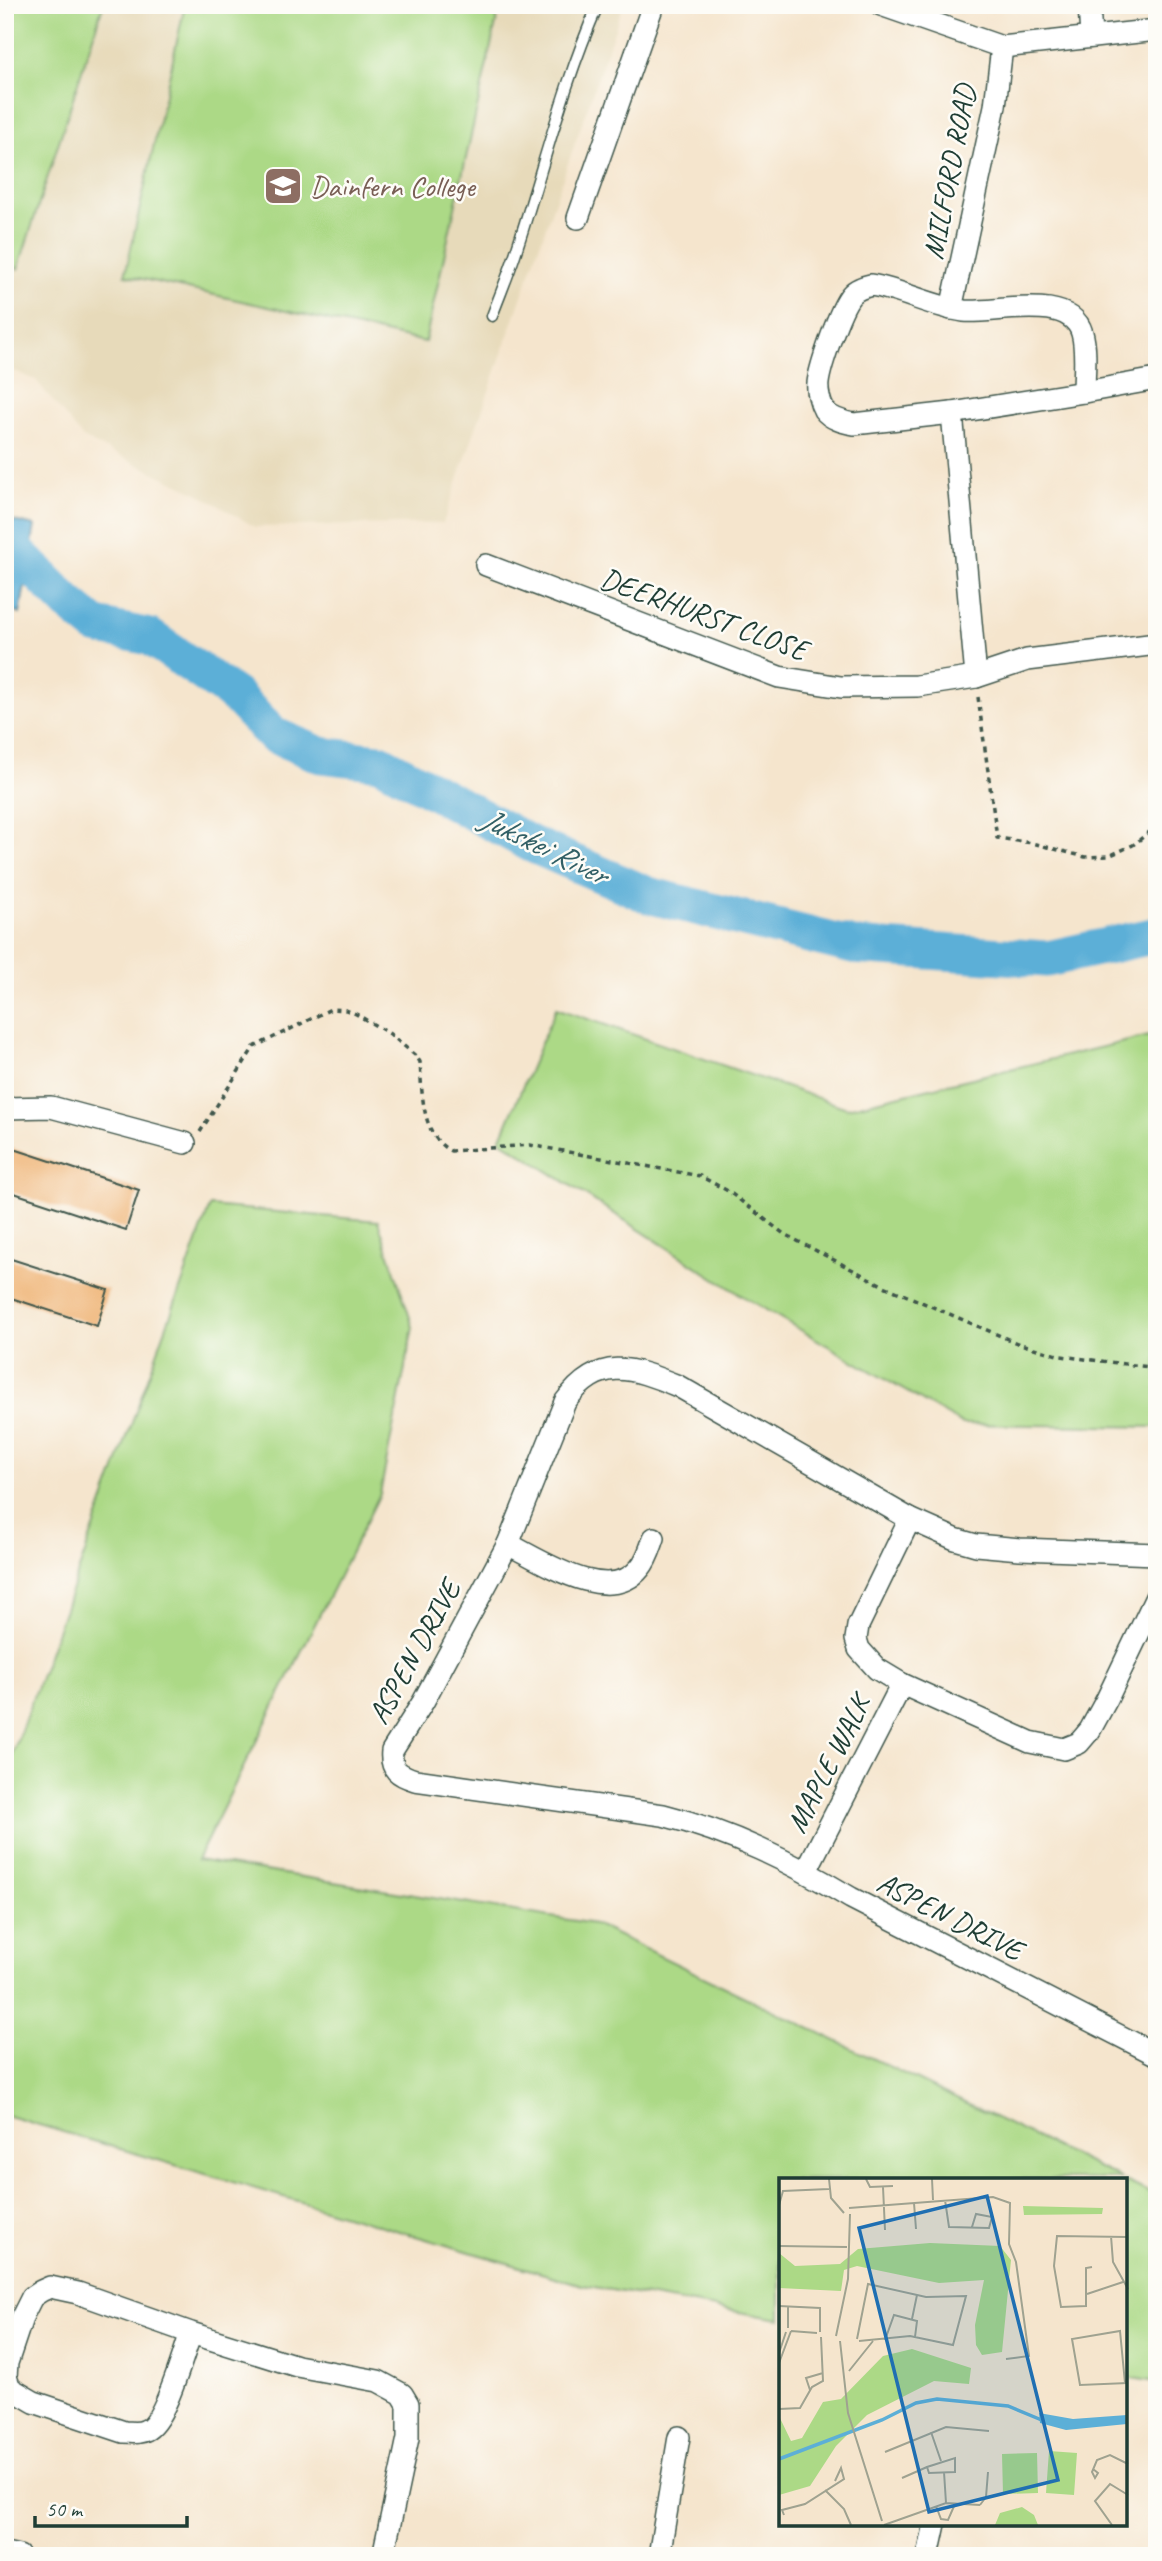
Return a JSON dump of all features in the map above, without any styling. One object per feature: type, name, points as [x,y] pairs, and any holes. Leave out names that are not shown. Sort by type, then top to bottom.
[{"type":"street","points":[[578,218],[653,5]]},
{"type":"street","points":[[881,5],[932,13],[1002,47],[1157,30]]},
{"type":"street","points":[[1088,5],[1091,37]]},
{"type":"street","name":"MILFORD ROAD","points":[[951,309],[995,106],[1002,47]]},
{"type":"street","points":[[1084,392],[1082,332],[1075,321],[1063,312],[1037,307],[983,312],[951,309],[871,285],[850,296],[818,384],[819,398],[824,410],[841,422],[853,424],[951,413],[1084,392],[1157,379]]},
{"type":"street","points":[[951,413],[975,677]]},
{"type":"street","name":"DEERHURST CLOSE","points":[[486,565],[756,669],[795,681],[841,687],[896,688],[975,677],[1027,660],[1157,644]]},
{"type":"street","points":[[5,1108],[51,1107],[185,1143]]},
{"type":"street","name":"ASPEN DRIVE","points":[[1157,1554],[976,1545],[940,1534],[678,1386],[636,1372],[611,1369],[593,1373],[576,1387],[565,1402],[508,1544],[424,1702],[392,1751],[391,1760],[394,1769],[401,1775],[415,1780],[673,1817],[737,1838],[806,1871],[863,1904],[1157,2055]]},
{"type":"street","points":[[910,1519],[858,1626],[856,1639],[859,1650],[877,1669],[902,1684],[1030,1742],[1064,1749],[1079,1743],[1090,1730],[1107,1699],[1157,1595]]},
{"type":"street","points":[[508,1544],[586,1581],[605,1583],[619,1581],[638,1571],[654,1538]]},
{"type":"street","name":"MAPLE WALK","points":[[806,1871],[902,1684]]},
{"type":"street","points":[[191,2333],[161,2413],[148,2430],[136,2433],[34,2402],[10,2388],[6,2377],[7,2363],[23,2315],[32,2297],[50,2287],[78,2293],[191,2333],[297,2366],[378,2381],[402,2394],[408,2404],[408,2438],[383,2556]]},
{"type":"street","points":[[659,2556],[679,2437]]},
{"type":"street","points":[[928,2556],[935,2526]]},
{"type":"street","points":[[5,2553],[19,2556]]},
{"type":"lane","points":[[492,316],[518,247],[548,145],[598,5]]},
{"type":"path","points":[[975,677],[997,838],[1032,843],[1085,857],[1109,856],[1133,845],[1157,826]]},
{"type":"path","points":[[185,1143],[194,1140],[199,1134],[256,1045],[331,1009],[346,1010],[390,1034],[417,1057],[420,1062],[426,1117],[441,1144],[451,1151],[530,1145],[700,1176],[728,1191],[784,1234],[884,1286],[1017,1343],[1061,1356],[1157,1368]]},
{"type":"shaded area","name":"Dainfern College","points":[[5,5],[623,5],[443,523],[255,527],[201,495],[83,438],[36,380],[5,367]]},
{"type":"green space","points":[[5,5],[103,5],[18,269],[5,265]]},
{"type":"green space","points":[[185,5],[500,5],[425,342],[125,275]]},
{"type":"green space","points":[[556,1008],[847,1108],[1157,1034],[1157,1427],[962,1424],[744,1297],[500,1140]]},
{"type":"green space","points":[[210,1206],[378,1221],[413,1327],[380,1494],[197,1860],[594,1924],[1120,2178],[779,2178],[779,2319],[582,2285],[5,2115],[5,1775]]},
{"type":"green space","points":[[1127,2182],[1157,2196],[1157,2382],[1127,2377]]},
{"type":"water","points":[[5,515],[14,521],[35,526],[20,614],[5,607]]},
{"type":"building","points":[[5,1146],[139,1190],[126,1230],[5,1190]]},
{"type":"building","points":[[5,1257],[108,1290],[97,1326],[5,1296]]},
{"type":"waterway","name":"Jukskei River","points":[[5,540],[67,602],[96,626],[150,637],[236,696],[273,735],[321,755],[380,762],[531,844],[648,895],[853,946],[1047,959],[1157,935]]},
{"type":"place","name":"Dainfern College","points":[[283,186]]}]
